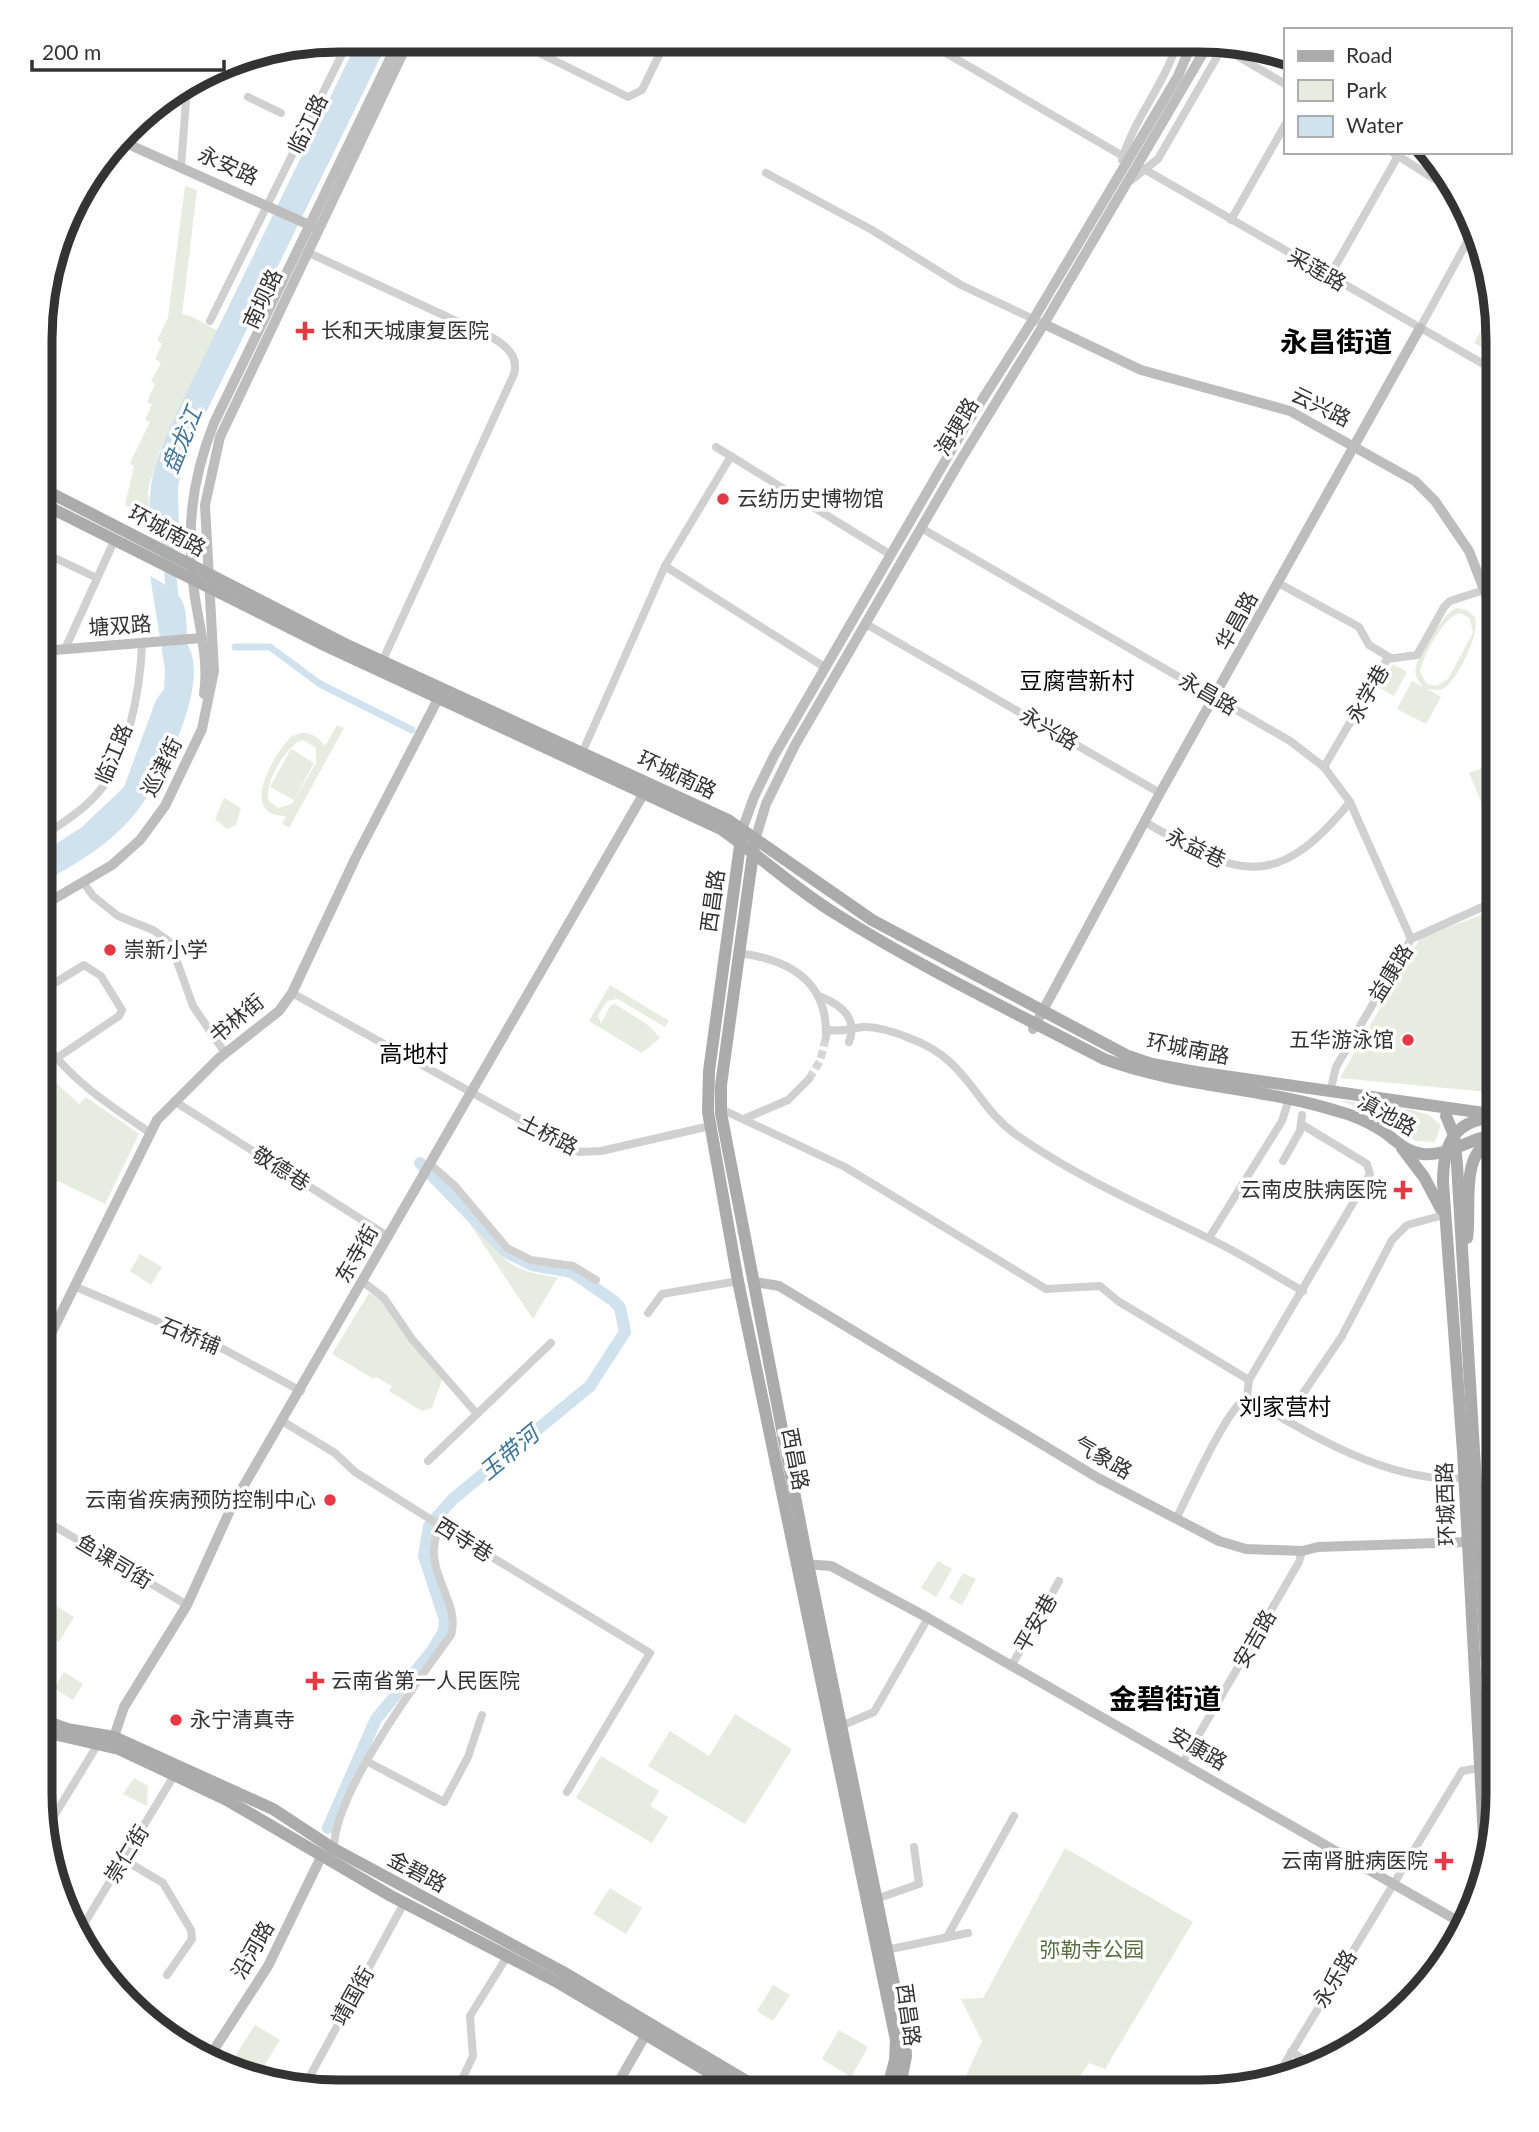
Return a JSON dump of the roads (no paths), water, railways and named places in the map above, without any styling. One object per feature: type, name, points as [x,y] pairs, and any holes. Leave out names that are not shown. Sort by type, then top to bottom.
[{"type":"main road","name":"环城南路","points":[[52,493],[148,541],[193,567],[207,581],[438,699],[741,837]]},
{"type":"main road","name":"环城南路","points":[[52,508],[194,581],[207,581],[679,796],[872,920],[1104,1045],[1152,1064],[1290,1093]]},
{"type":"main road","name":"西昌路","points":[[741,837],[709,1071],[710,1126],[738,1281],[841,1726],[905,2038],[906,2056],[901,2080]]},
{"type":"main road","name":"环城南路","points":[[754,845],[775,872],[838,915],[1035,1026],[1122,1066],[1290,1093]]},
{"type":"main road","name":"西昌路","points":[[754,845],[721,1085],[721,1109],[733,1187],[755,1282],[802,1564],[895,2040],[895,2060],[890,2080]]},
{"type":"main road","name":"滇池路","points":[[1290,1093],[1330,1092],[1483,1116]]},
{"type":"main road","name":"滇池路","points":[[1290,1093],[1353,1116],[1409,1150],[1426,1154],[1451,1150],[1487,1136]]},
{"type":"main road","name":"滇池路","points":[[1426,1105],[1446,1116],[1450,1129],[1447,1142],[1440,1149],[1426,1154]]},
{"type":"main road","points":[[1446,1116],[1454,1134],[1463,1125],[1487,1116]]},
{"type":"main road","name":"环城西路","points":[[1454,1134],[1443,1183],[1445,1221],[1464,1478],[1473,1542],[1487,1712]]},
{"type":"main road","points":[[1391,1138],[1424,1177],[1445,1221]]},
{"type":"main road","points":[[1463,1266],[1472,1162],[1479,1148],[1487,1143]]},
{"type":"main road","name":"环城西路","points":[[1451,1150],[1463,1266],[1483,1834]]},
{"type":"main road","name":"金碧路","points":[[52,1723],[67,1729],[114,1737],[273,1809],[328,1852],[404,1903],[508,1955],[742,2080]]},
{"type":"main road","name":"金碧路","points":[[52,1734],[119,1749],[328,1852],[388,1878],[563,1972],[724,2080]]},
{"type":"main road","points":[[264,1820],[386,1883],[389,1882],[388,1878]]},
{"type":"street","name":"临江路","points":[[210,321],[271,207],[343,52]]},
{"type":"street","name":"南坝路","points":[[194,581],[191,502],[197,470],[214,424],[394,52]]},
{"type":"street","name":"南坝路","points":[[207,581],[205,505],[211,470],[226,420],[307,252],[310,225],[403,52]]},
{"type":"street","points":[[537,52],[628,97],[642,90],[661,52]]},
{"type":"street","name":"采莲路","points":[[944,52],[1487,366]]},
{"type":"street","points":[[1134,162],[1127,141],[1174,52]]},
{"type":"street","name":"海埂路","points":[[1134,162],[1188,52]]},
{"type":"street","name":"海埂路","points":[[754,845],[766,804],[795,745],[1120,181],[1203,52]]},
{"type":"street","points":[[1120,181],[1134,162],[1158,159],[1219,53]]},
{"type":"street","points":[[1241,56],[1284,83]]},
{"type":"street","points":[[181,167],[186,97]]},
{"type":"street","points":[[248,97],[281,113]]},
{"type":"street","points":[[1231,220],[1284,127]]},
{"type":"street","name":"永安路","points":[[129,145],[310,225]]},
{"type":"street","points":[[1329,277],[1395,154],[1439,182]]},
{"type":"street","points":[[766,173],[872,230],[961,285],[1039,322]]},
{"type":"street","name":"华昌路","points":[[1035,1026],[1160,793],[1280,583],[1469,241]]},
{"type":"street","points":[[307,252],[493,338],[504,344],[515,360],[514,374],[382,662]]},
{"type":"street","name":"海埂路","points":[[741,837],[754,797],[774,756],[966,425],[1039,322]]},
{"type":"street","name":"云兴路","points":[[1039,322],[1141,370],[1290,411],[1415,481],[1435,501],[1469,551],[1487,598]]},
{"type":"street","points":[[716,447],[891,555]]},
{"type":"street","points":[[582,753],[665,566],[731,456]]},
{"type":"street","points":[[197,470],[204,474],[211,470]]},
{"type":"street","name":"永昌路","points":[[921,528],[1290,741],[1324,767],[1350,802],[1411,939]]},
{"type":"street","points":[[65,649],[115,540]]},
{"type":"street","points":[[52,558],[97,578]]},
{"type":"street","points":[[665,566],[826,667]]},
{"type":"street","name":"巡津街","points":[[52,892],[115,855],[135,835],[154,810],[182,759],[199,717],[206,677],[194,581]]},
{"type":"street","name":"巡津街","points":[[52,900],[112,865],[140,840],[165,806],[198,739],[208,707],[214,671],[207,581]]},
{"type":"street","points":[[1280,583],[1359,627],[1369,645],[1389,657]]},
{"type":"street","name":"永学巷","points":[[1324,767],[1389,657],[1417,655],[1450,601],[1484,590]]},
{"type":"street","name":"永兴路","points":[[866,624],[1160,793]]},
{"type":"street","name":"塘双路","points":[[52,650],[142,645],[202,638]]},
{"type":"street","name":"临江路","points":[[52,829],[93,799],[112,770],[129,723],[142,645]]},
{"type":"street","name":"书林街","points":[[52,1333],[149,1132],[174,1101],[225,1053],[271,1017],[292,993],[438,699]]},
{"type":"street","name":"东寺街","points":[[114,1737],[124,1707],[187,1605],[232,1506],[424,1179],[644,793]]},
{"type":"street","name":"永益巷","points":[[1145,822],[1224,864],[1261,867],[1283,861],[1306,849],[1350,802]]},
{"type":"street","points":[[83,883],[108,909],[153,930],[170,942],[193,1006],[225,1053]]},
{"type":"street","name":"益康路","points":[[1330,1092],[1336,1067],[1411,939],[1487,905]]},
{"type":"street","points":[[738,953],[775,959],[794,969],[821,997],[850,1018],[852,1034],[849,1042]]},
{"type":"street","points":[[52,985],[84,965],[101,976],[121,1004],[119,1016],[52,1061]]},
{"type":"street","name":"土桥路","points":[[292,993],[472,1094],[587,1154],[710,1126]]},
{"type":"street","points":[[821,997],[826,1034],[849,1032],[864,1027],[909,1038],[942,1054],[969,1079],[1000,1121],[1016,1135],[1063,1164],[1209,1238],[1303,1291]]},
{"type":"street","points":[[52,1054],[97,1096],[149,1132]]},
{"type":"street","points":[[746,1118],[780,1104],[809,1079]]},
{"type":"street","points":[[1209,1238],[1282,1121],[1290,1093]]},
{"type":"street","name":"敬德巷","points":[[174,1101],[389,1237]]},
{"type":"street","points":[[721,1109],[746,1118],[845,1167],[1046,1289],[1100,1286],[1118,1301],[1249,1380]]},
{"type":"street","points":[[1247,1397],[1249,1380],[1368,1181],[1370,1169],[1301,1120],[1283,1161]]},
{"type":"street","points":[[431,1166],[455,1186],[507,1248],[531,1260],[573,1266],[596,1280]]},
{"type":"street","points":[[1285,1420],[1342,1336],[1392,1240],[1407,1225],[1445,1221]]},
{"type":"street","points":[[362,1281],[384,1298],[412,1339],[477,1414]]},
{"type":"street","points":[[648,1313],[662,1294],[738,1281]]},
{"type":"street","name":"气象路","points":[[755,1282],[779,1286],[1098,1478],[1233,1546],[1302,1551],[1318,1547],[1487,1541]]},
{"type":"street","name":"石桥铺","points":[[76,1287],[225,1350],[301,1391]]},
{"type":"street","points":[[428,1461],[551,1343]]},
{"type":"street","points":[[1247,1397],[1344,1452],[1434,1479],[1464,1478]]},
{"type":"street","points":[[1176,1519],[1229,1418],[1240,1401],[1247,1397]]},
{"type":"street","name":"西寺巷","points":[[282,1422],[335,1453],[355,1472],[650,1653],[567,1792]]},
{"type":"street","name":"鱼课司街","points":[[52,1525],[187,1605]]},
{"type":"street","points":[[328,1852],[343,1811],[392,1717],[453,1627],[433,1565],[434,1542],[440,1525]]},
{"type":"street","name":"安吉路","points":[[1183,1762],[1299,1562],[1302,1551]]},
{"type":"street","name":"安康路","points":[[802,1564],[831,1566],[928,1618],[1457,1920]]},
{"type":"street","name":"平安巷","points":[[1012,1665],[1059,1581]]},
{"type":"street","points":[[841,1726],[874,1712],[928,1618]]},
{"type":"street","points":[[368,1762],[444,1802],[468,1757],[482,1715]]},
{"type":"street","points":[[54,1817],[98,1744]]},
{"type":"street","name":"永乐路","points":[[1282,2067],[1462,1771],[1479,1768]]},
{"type":"street","name":"崇仁街","points":[[84,1924],[174,1774]]},
{"type":"street","points":[[947,1937],[1014,1816]]},
{"type":"street","points":[[876,1899],[919,1884],[914,1847]]},
{"type":"street","name":"沿河路","points":[[213,2051],[268,1966],[328,1852]]},
{"type":"street","points":[[123,1859],[163,1883],[191,1930],[192,1939],[167,1975]]},
{"type":"street","name":"靖国街","points":[[309,2078],[404,1903]]},
{"type":"street","points":[[886,1950],[968,1933]]},
{"type":"street","points":[[462,2080],[473,2056],[470,2016],[508,1955]]},
{"type":"street","points":[[620,2080],[648,2031]]},
{"type":"street","points":[[1291,2052],[1304,2060]]},
{"type":"water","points":[[352,52],[383,52],[188,449],[178,486],[179,537],[150,519],[154,470],[171,425]]},
{"type":"water","points":[[150,576],[172,590],[183,602],[193,664],[193,687],[187,712],[165,766],[138,810],[116,834],[96,850],[52,877],[52,846],[82,827],[124,787],[156,700],[164,689],[165,669]]},
{"type":"waterway","name":"盘龙江","points":[[165,517],[173,603]]},
{"type":"waterway","points":[[235,647],[270,647],[320,684],[412,730]]},
{"type":"waterway","name":"玉带河","points":[[328,1828],[376,1719],[432,1651],[444,1631],[445,1620],[424,1556],[429,1526],[453,1499],[590,1386],[625,1332],[620,1308],[614,1301],[572,1272],[532,1265],[506,1252],[420,1163]]},
{"type":"tunnel","points":[[809,1079],[820,1061],[826,1037]]},
{"type":"place","name":"长和天城康复医院","points":[[305,331]]},
{"type":"place","name":"云纺历史博物馆","points":[[723,499]]},
{"type":"place","name":"崇新小学","points":[[110,950]]},
{"type":"place","name":"五华游泳馆","points":[[1408,1040]]},
{"type":"place","name":"云南皮肤病医院","points":[[1403,1190]]},
{"type":"place","name":"云南省疾病预防控制中心","points":[[330,1500]]},
{"type":"place","name":"云南省第一人民医院","points":[[315,1681]]},
{"type":"place","name":"永宁清真寺","points":[[176,1720]]},
{"type":"place","name":"云南肾脏病医院","points":[[1444,1861]]},
{"type":"district","name":"永昌街道","points":[[1336,342]]},
{"type":"district","name":"豆腐营新村","points":[[1077,681]]},
{"type":"district","name":"高地村","points":[[414,1054]]},
{"type":"district","name":"刘家营村","points":[[1285,1407]]},
{"type":"district","name":"金碧街道","points":[[1165,1699]]},
{"type":"park label","name":"弥勒寺公园","points":[[1092,1950]]}]
